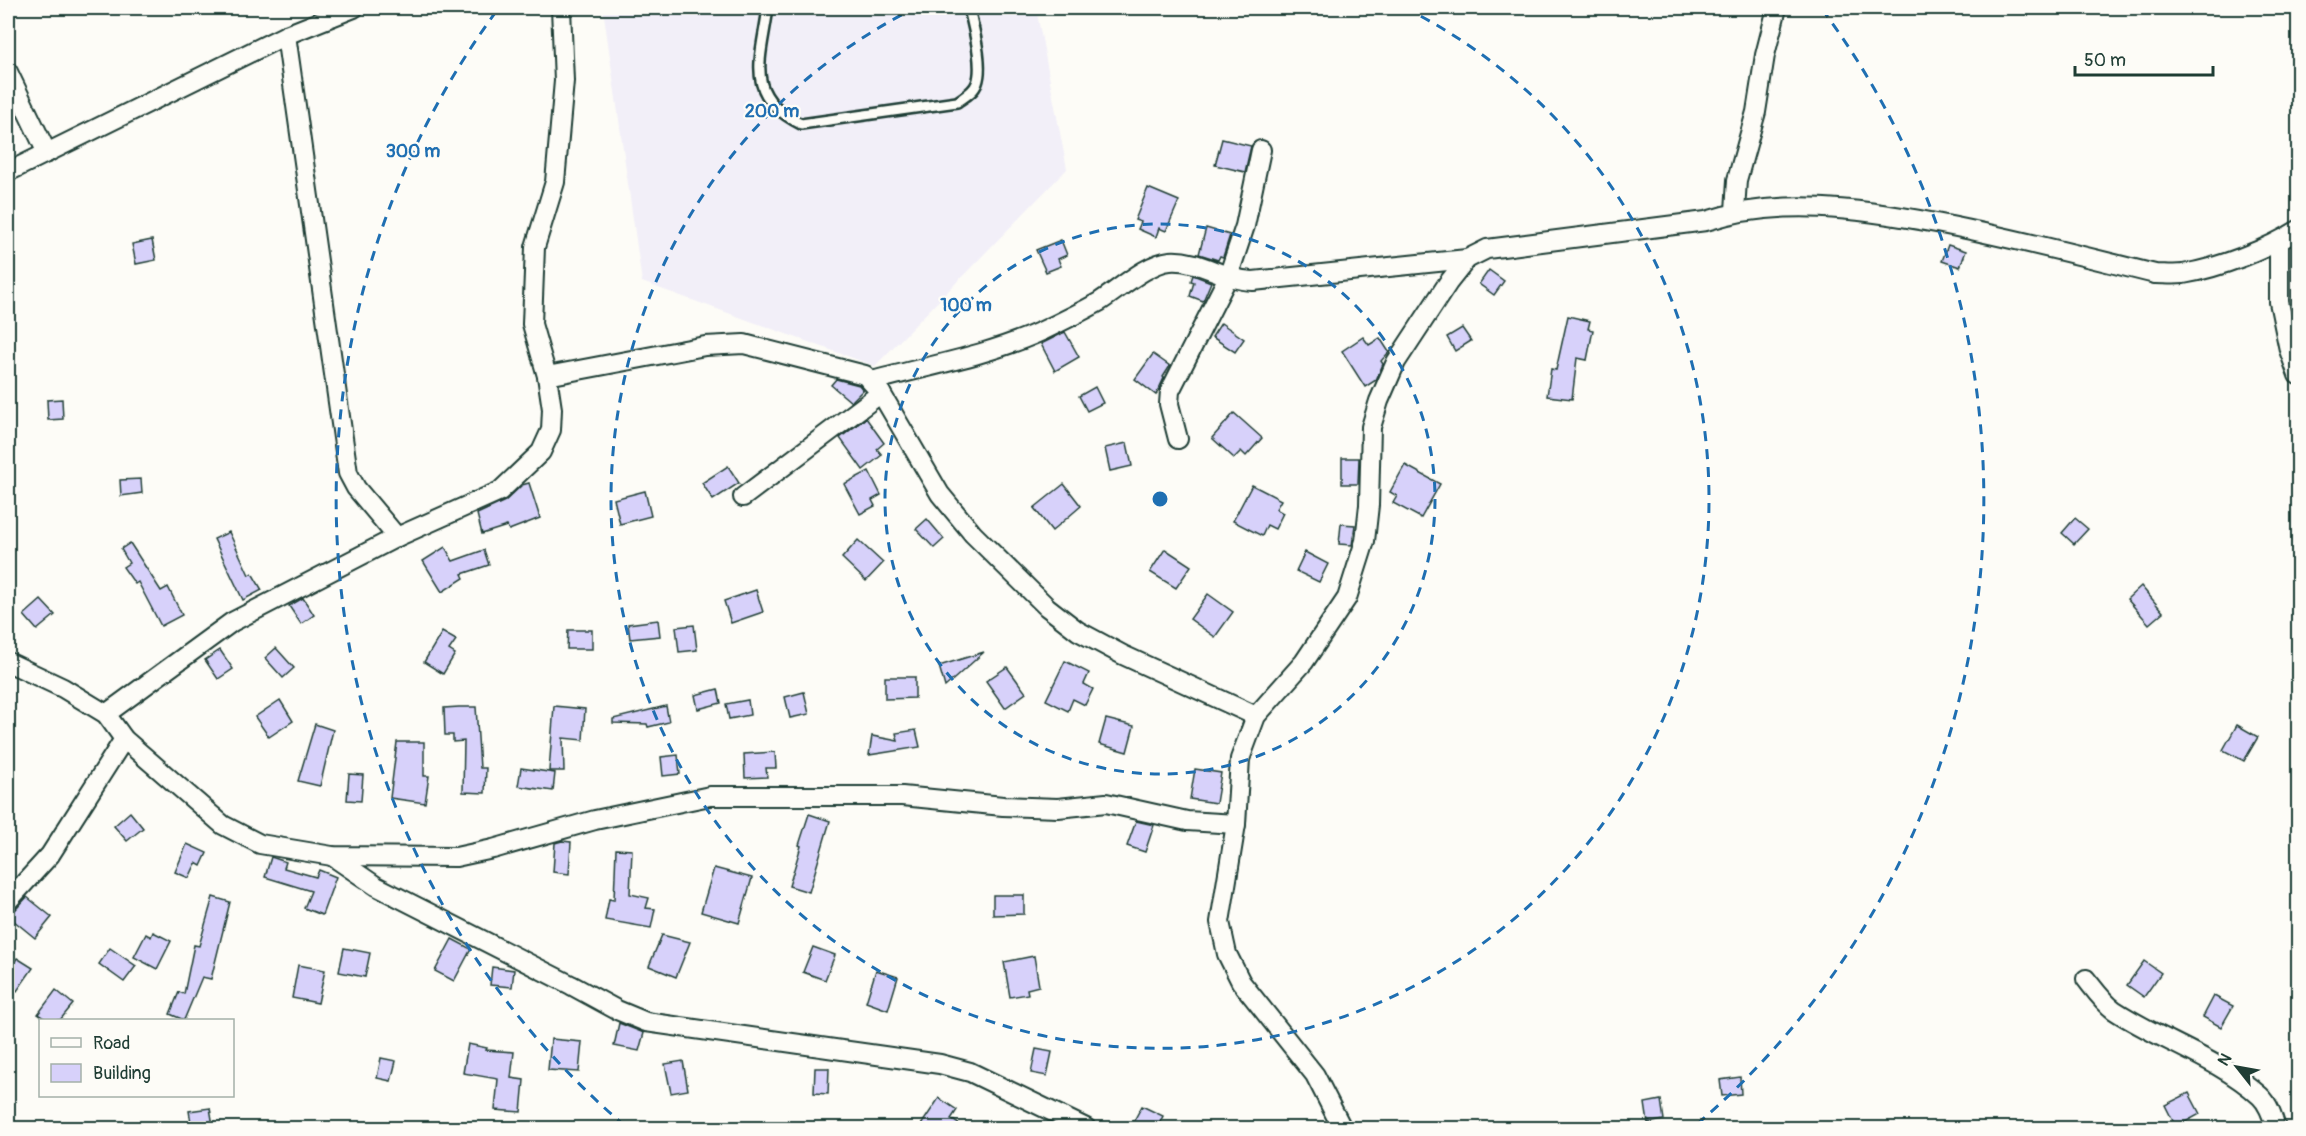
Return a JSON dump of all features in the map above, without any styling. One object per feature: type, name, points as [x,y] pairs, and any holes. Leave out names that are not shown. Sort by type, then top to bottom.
[{"type":"street","points":[[8,172],[286,35],[354,8]]},
{"type":"street","points":[[106,714],[232,622],[397,537],[500,491],[541,452],[551,430],[552,409],[547,376],[532,324],[534,247],[555,182],[564,81],[561,8]]},
{"type":"street","points":[[1735,212],[1737,180],[1755,112],[1765,54],[1777,8]]},
{"type":"street","points":[[286,35],[348,473],[356,488],[397,537]]},
{"type":"street","points":[[8,72],[46,153]]},
{"type":"street","points":[[1178,439],[1169,404],[1170,391],[1228,277],[1245,226],[1261,150]]},
{"type":"street","points":[[744,497],[876,387],[1041,332],[1098,303],[1157,264],[1169,261],[1193,262],[1228,277],[1253,280],[1467,259],[1487,249],[1706,221],[1735,212],[1826,207],[1876,212],[1974,230],[2155,274],[2181,274],[2206,268],[2280,242],[2298,230]]},
{"type":"street","points":[[2280,242],[2279,302],[2289,350],[2298,375]]},
{"type":"street","points":[[1342,1128],[1315,1075],[1241,982],[1227,954],[1220,922],[1236,824],[1240,759],[1256,716],[1304,662],[1347,598],[1365,541],[1369,505],[1371,427],[1379,401],[1396,362],[1448,283],[1467,259]]},
{"type":"street","points":[[547,376],[705,346],[744,344],[865,375],[876,387],[940,494],[973,534],[1047,607],[1078,631],[1123,655],[1256,716]]},
{"type":"street","points":[[8,662],[63,688],[106,714],[124,739],[223,825],[260,844],[332,856],[456,857],[595,820],[710,796],[902,796],[1003,806],[1058,808],[1106,803],[1187,821],[1236,824]]},
{"type":"street","points":[[8,901],[50,855],[124,739]]},
{"type":"street","points":[[332,856],[376,886],[617,1010],[646,1022],[939,1064],[970,1072],[1086,1128]]},
{"type":"street","points":[[2086,980],[2111,1008],[2154,1034],[2216,1065],[2262,1097],[2273,1116],[2276,1128]]},
{"type":"lane","points":[[768,8],[759,79],[767,99],[782,114],[801,124],[957,102],[971,93],[977,83],[979,66],[969,8]]},
{"type":"shaded area","points":[[603,8],[1036,8],[1067,169],[875,366],[642,282]]},
{"type":"building","points":[[1222,139],[1251,146],[1245,172],[1215,165]]},
{"type":"building","points":[[1148,188],[1179,201],[1166,231],[1159,228],[1156,237],[1138,229],[1141,222],[1135,220]]},
{"type":"building","points":[[1206,228],[1230,235],[1223,257],[1220,256],[1218,260],[1199,254]]},
{"type":"building","points":[[152,240],[156,260],[136,264],[132,244]]},
{"type":"building","points":[[1061,240],[1067,255],[1058,259],[1061,266],[1046,272],[1036,250]]},
{"type":"building","points":[[1948,245],[1966,251],[1960,267],[1942,261]]},
{"type":"building","points":[[1489,270],[1504,281],[1494,295],[1479,284]]},
{"type":"building","points":[[1193,275],[1211,282],[1203,301],[1190,296],[1194,282],[1191,281]]},
{"type":"building","points":[[1568,316],[1590,321],[1588,329],[1593,330],[1587,360],[1577,358],[1572,399],[1547,396],[1551,369],[1556,370]]},
{"type":"building","points":[[1221,323],[1244,339],[1235,352],[1212,337]]},
{"type":"building","points":[[1462,328],[1471,341],[1455,351],[1447,337]]},
{"type":"building","points":[[1065,332],[1079,357],[1055,371],[1041,344]]},
{"type":"building","points":[[1363,337],[1369,345],[1380,338],[1389,352],[1381,361],[1383,364],[1376,380],[1365,387],[1342,351]]},
{"type":"building","points":[[1153,354],[1170,366],[1156,395],[1135,379]]},
{"type":"building","points":[[836,379],[859,385],[863,390],[851,402],[831,385]]},
{"type":"building","points":[[1095,387],[1103,403],[1087,411],[1079,396]]},
{"type":"building","points":[[62,399],[63,419],[48,420],[47,400]]},
{"type":"building","points":[[1234,413],[1262,438],[1246,456],[1241,451],[1234,458],[1212,438]]},
{"type":"building","points":[[866,418],[884,443],[877,449],[882,455],[863,470],[840,438]]},
{"type":"building","points":[[1127,443],[1132,466],[1110,471],[1105,448]]},
{"type":"building","points":[[1342,458],[1359,458],[1358,484],[1342,484]]},
{"type":"building","points":[[1405,465],[1440,484],[1421,518],[1393,503],[1397,496],[1390,492]]},
{"type":"building","points":[[728,466],[739,483],[713,500],[702,483]]},
{"type":"building","points":[[869,471],[881,495],[872,500],[875,506],[860,514],[844,484]]},
{"type":"building","points":[[141,479],[142,493],[121,496],[120,480]]},
{"type":"building","points":[[529,483],[540,518],[509,530],[507,526],[482,534],[477,514],[505,501],[522,485]]},
{"type":"building","points":[[1064,484],[1081,506],[1052,531],[1034,508]]},
{"type":"building","points":[[1252,485],[1281,500],[1276,509],[1283,513],[1275,529],[1267,525],[1262,536],[1233,521]]},
{"type":"building","points":[[645,491],[651,516],[620,524],[614,499]]},
{"type":"building","points":[[2075,518],[2088,529],[2074,544],[2062,533]]},
{"type":"building","points":[[927,519],[944,539],[934,548],[916,529]]},
{"type":"building","points":[[1341,524],[1355,525],[1352,545],[1339,544]]},
{"type":"building","points":[[229,532],[249,575],[252,573],[262,590],[243,600],[214,539]]},
{"type":"building","points":[[858,540],[883,563],[866,581],[842,558]]},
{"type":"building","points":[[130,543],[161,591],[168,587],[182,615],[161,626],[138,582],[135,584],[123,567],[129,563],[121,549]]},
{"type":"building","points":[[445,547],[453,561],[484,550],[489,565],[462,574],[464,578],[442,592],[423,561]]},
{"type":"building","points":[[1165,549],[1191,566],[1176,588],[1150,572]]},
{"type":"building","points":[[1305,552],[1328,564],[1319,582],[1296,571]]},
{"type":"building","points":[[2141,586],[2163,612],[2149,624],[2127,599]]},
{"type":"building","points":[[756,590],[763,612],[731,623],[724,601]]},
{"type":"building","points":[[1208,594],[1233,612],[1215,637],[1190,619]]},
{"type":"building","points":[[303,598],[314,615],[301,624],[289,606]]},
{"type":"building","points":[[41,600],[55,615],[37,630],[24,615]]},
{"type":"building","points":[[658,620],[660,636],[630,639],[628,624]]},
{"type":"building","points":[[694,625],[697,650],[679,652],[676,627]]},
{"type":"building","points":[[568,630],[592,630],[592,649],[567,649]]},
{"type":"building","points":[[442,632],[456,640],[449,650],[455,654],[443,674],[424,662]]},
{"type":"building","points":[[276,648],[294,668],[283,678],[265,658]]},
{"type":"building","points":[[220,650],[233,669],[218,679],[205,660]]},
{"type":"building","points":[[984,652],[945,687],[939,666]]},
{"type":"building","points":[[1065,661],[1089,673],[1084,684],[1093,689],[1085,705],[1073,699],[1068,711],[1046,700]]},
{"type":"building","points":[[1007,667],[1026,693],[1005,708],[986,681]]},
{"type":"building","points":[[885,677],[915,677],[915,698],[885,699]]},
{"type":"building","points":[[718,689],[721,703],[698,709],[695,695]]},
{"type":"building","points":[[804,692],[809,714],[790,718],[785,697]]},
{"type":"building","points":[[280,700],[293,721],[269,737],[255,717]]},
{"type":"building","points":[[748,700],[750,715],[729,719],[726,704]]},
{"type":"building","points":[[554,706],[585,709],[583,740],[563,738],[564,771],[549,771]]},
{"type":"building","points":[[666,706],[669,722],[648,727],[647,724],[613,723],[613,719]]},
{"type":"building","points":[[476,707],[480,768],[486,768],[485,793],[463,792],[464,741],[453,742],[453,735],[445,735],[444,708]]},
{"type":"building","points":[[1106,719],[1134,726],[1127,752],[1099,744]]},
{"type":"building","points":[[315,724],[333,730],[320,786],[298,781]]},
{"type":"building","points":[[2237,725],[2258,737],[2244,761],[2223,750]]},
{"type":"building","points":[[916,730],[920,747],[869,755],[872,736],[898,741],[896,733]]},
{"type":"building","points":[[397,742],[424,742],[424,776],[429,776],[425,803],[390,798]]},
{"type":"building","points":[[775,752],[776,768],[766,768],[767,777],[745,778],[744,754]]},
{"type":"building","points":[[678,755],[680,774],[663,776],[661,757]]},
{"type":"building","points":[[521,768],[555,773],[553,791],[518,786]]},
{"type":"building","points":[[1195,769],[1221,773],[1216,803],[1190,799]]},
{"type":"building","points":[[349,774],[363,775],[361,801],[347,800]]},
{"type":"building","points":[[130,812],[143,828],[127,841],[114,826]]},
{"type":"building","points":[[809,814],[830,821],[809,892],[789,886]]},
{"type":"building","points":[[1136,821],[1154,825],[1145,852],[1127,846]]},
{"type":"building","points":[[571,842],[569,874],[553,872],[555,843]]},
{"type":"building","points":[[187,844],[207,853],[201,866],[196,863],[189,878],[175,872]]},
{"type":"building","points":[[616,849],[632,850],[630,894],[649,898],[646,908],[655,909],[651,928],[605,920],[609,899],[614,900]]},
{"type":"building","points":[[271,857],[286,862],[284,868],[316,877],[319,870],[336,877],[322,915],[304,908],[311,891],[265,877]]},
{"type":"building","points":[[714,868],[752,878],[739,923],[701,912]]},
{"type":"building","points":[[993,895],[1024,895],[1024,914],[993,915]]},
{"type":"building","points":[[27,897],[52,917],[35,938],[8,916],[8,912],[16,909]]},
{"type":"building","points":[[213,897],[230,902],[211,979],[202,977],[184,1019],[182,1019],[170,1014],[179,992],[184,994],[194,945],[199,946]]},
{"type":"building","points":[[153,932],[171,941],[157,969],[134,957],[146,934],[151,937]]},
{"type":"building","points":[[662,935],[690,942],[676,977],[649,966]]},
{"type":"building","points":[[452,939],[471,949],[454,981],[435,971]]},
{"type":"building","points":[[813,947],[835,955],[825,980],[803,972]]},
{"type":"building","points":[[110,948],[136,966],[124,982],[99,964]]},
{"type":"building","points":[[344,948],[370,953],[365,977],[339,972]]},
{"type":"building","points":[[1034,956],[1039,986],[1027,989],[1028,994],[1010,997],[1004,962]]},
{"type":"building","points":[[17,958],[33,968],[17,991],[8,984],[8,972]]},
{"type":"building","points":[[2144,961],[2161,973],[2144,997],[2127,985]]},
{"type":"building","points":[[298,965],[325,970],[318,1003],[292,998]]},
{"type":"building","points":[[492,967],[514,970],[512,987],[490,985]]},
{"type":"building","points":[[876,970],[898,977],[888,1010],[866,1002]]},
{"type":"building","points":[[56,990],[73,1004],[61,1019],[46,1019],[38,1014]]},
{"type":"building","points":[[2214,996],[2233,1006],[2221,1027],[2203,1017]]},
{"type":"building","points":[[619,1023],[644,1033],[639,1051],[614,1046]]},
{"type":"building","points":[[551,1039],[582,1042],[579,1072],[548,1070]]},
{"type":"building","points":[[468,1044],[487,1048],[486,1050],[514,1052],[511,1078],[524,1080],[521,1112],[495,1110],[498,1079],[463,1073]]},
{"type":"building","points":[[1036,1049],[1052,1052],[1047,1076],[1031,1073]]},
{"type":"building","points":[[381,1058],[396,1061],[391,1081],[377,1078]]},
{"type":"building","points":[[683,1061],[688,1090],[671,1093],[665,1064]]},
{"type":"building","points":[[815,1068],[829,1068],[828,1094],[814,1093]]},
{"type":"building","points":[[1740,1077],[1741,1094],[1722,1096],[1720,1080]]},
{"type":"building","points":[[2189,1093],[2200,1114],[2176,1127],[2165,1105]]},
{"type":"building","points":[[939,1098],[957,1110],[951,1119],[965,1128],[919,1128]]},
{"type":"building","points":[[1661,1100],[1664,1120],[1648,1123],[1645,1103]]},
{"type":"building","points":[[1142,1106],[1163,1116],[1157,1128],[1130,1128]]},
{"type":"building","points":[[210,1108],[213,1125],[192,1128],[189,1111]]}]
